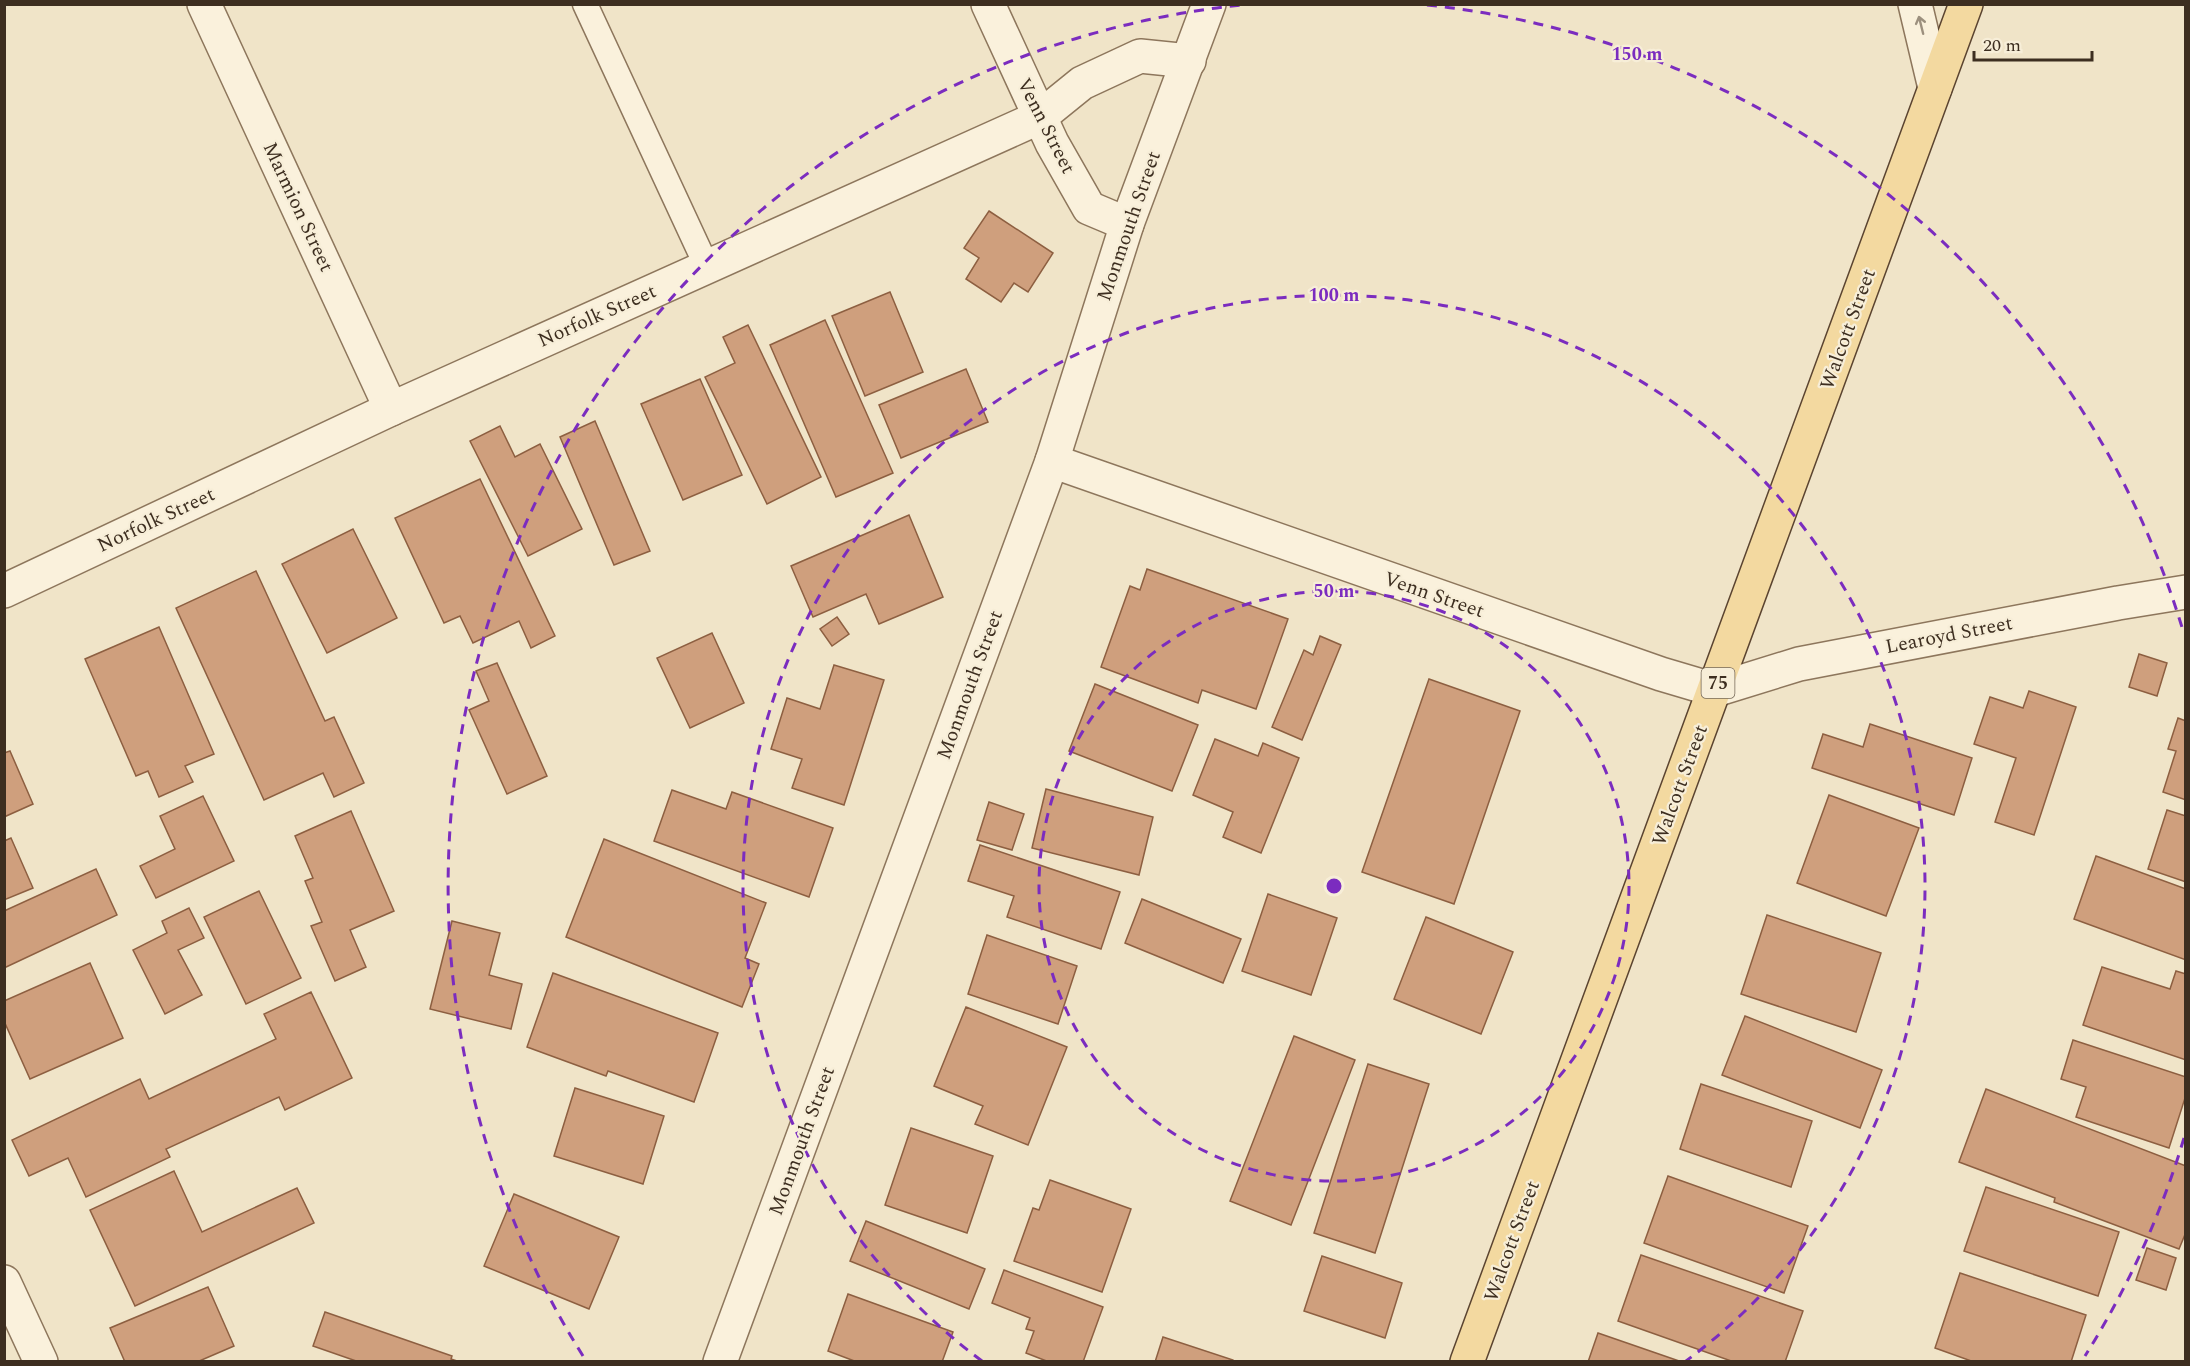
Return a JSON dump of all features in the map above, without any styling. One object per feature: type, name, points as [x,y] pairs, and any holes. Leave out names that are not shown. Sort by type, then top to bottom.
[{"type":"main road","name":"Walcott Street","points":[[1467,1362],[1966,4]]},
{"type":"street","name":"Marmion Street","points":[[204,4],[391,409]]},
{"type":"street","name":"Venn Street","points":[[988,4],[1052,143],[1089,208],[1127,224]]},
{"type":"street","name":"Monmouth Street","points":[[720,1362],[1052,461],[1127,224],[1209,4]]},
{"type":"street","points":[[1915,4],[1935,88]]},
{"type":"street","name":"Norfolk Street","points":[[4,591],[391,409],[1040,117],[1082,83],[1140,56],[1189,61]]},
{"type":"street","name":"Venn Street","points":[[1052,461],[1661,674],[1715,690]]},
{"type":"street","name":"Learoyd Street","points":[[1715,690],[1799,664],[2186,592]]},
{"type":"street","points":[[4,1282],[40,1362]]},
{"type":"lane","points":[[586,5],[707,267]]},
{"type":"building","points":[[989,211],[1053,253],[1028,292],[1014,283],[1001,302],[966,279],[979,258],[964,248]]},
{"type":"building","points":[[890,292],[923,372],[865,396],[832,316]]},
{"type":"building","points":[[825,320],[893,473],[836,497],[770,345]]},
{"type":"building","points":[[748,325],[821,477],[767,504],[705,377],[735,363],[723,337]]},
{"type":"building","points":[[966,369],[988,422],[901,458],[879,405]]},
{"type":"building","points":[[700,379],[742,475],[683,500],[641,404]]},
{"type":"building","points":[[595,421],[650,551],[614,565],[560,437]]},
{"type":"building","points":[[500,426],[515,457],[540,444],[582,529],[528,556],[470,441]]},
{"type":"building","points":[[480,479],[555,636],[531,648],[519,621],[473,643],[460,616],[444,623],[395,518]]},
{"type":"building","points":[[909,515],[943,597],[879,624],[866,594],[813,617],[791,566]]},
{"type":"building","points":[[353,529],[397,618],[327,653],[282,564]]},
{"type":"building","points":[[1147,569],[1288,619],[1256,709],[1202,690],[1198,703],[1101,667],[1130,586],[1140,590]]},
{"type":"building","points":[[256,571],[325,721],[334,717],[364,783],[334,797],[323,773],[264,800],[176,608]]},
{"type":"building","points":[[837,617],[849,634],[832,646],[820,629]]},
{"type":"building","points":[[159,627],[214,754],[185,766],[193,782],[159,797],[148,771],[136,776],[85,659]]},
{"type":"building","points":[[712,633],[744,703],[690,728],[657,658]]},
{"type":"building","points":[[1320,636],[1341,645],[1302,740],[1272,727],[1304,650],[1313,655]]},
{"type":"building","points":[[2139,654],[2167,663],[2157,696],[2129,687]]},
{"type":"building","points":[[497,663],[547,776],[507,794],[469,710],[489,701],[476,671]]},
{"type":"building","points":[[834,665],[884,680],[844,805],[792,788],[802,759],[771,749],[787,698],[820,709]]},
{"type":"building","points":[[1429,679],[1520,711],[1454,904],[1362,872]]},
{"type":"building","points":[[1095,684],[1198,725],[1172,791],[1069,751]]},
{"type":"building","points":[[2029,691],[2076,707],[2034,835],[1995,822],[2016,758],[1974,744],[1990,697],[2023,708]]},
{"type":"building","points":[[2178,718],[2186,721],[2186,800],[2163,792],[2176,751],[2168,749]]},
{"type":"building","points":[[1870,724],[1972,758],[1954,815],[1812,768],[1823,734],[1863,747]]},
{"type":"building","points":[[1215,739],[1258,756],[1263,743],[1299,758],[1261,853],[1223,837],[1233,812],[1193,795]]},
{"type":"building","points":[[10,751],[33,804],[4,817],[4,753]]},
{"type":"building","points":[[1046,789],[1153,817],[1139,875],[1032,848]]},
{"type":"building","points":[[672,790],[726,809],[732,792],[833,828],[809,897],[654,841]]},
{"type":"building","points":[[1829,795],[1919,828],[1886,916],[1797,883]]},
{"type":"building","points":[[203,796],[234,861],[156,898],[140,866],[175,849],[160,816]]},
{"type":"building","points":[[989,802],[1024,814],[1012,850],[977,840]]},
{"type":"building","points":[[2167,810],[2186,816],[2186,882],[2148,869]]},
{"type":"building","points":[[351,811],[394,911],[350,930],[366,967],[335,981],[311,926],[322,922],[305,881],[313,878],[295,836]]},
{"type":"building","points":[[11,838],[33,888],[4,900],[4,841]]},
{"type":"building","points":[[604,839],[766,903],[745,958],[759,964],[742,1007],[566,937]]},
{"type":"building","points":[[980,845],[1120,892],[1101,949],[1007,917],[1014,896],[968,881]]},
{"type":"building","points":[[2096,856],[2186,889],[2186,960],[2074,919]]},
{"type":"building","points":[[96,869],[117,915],[4,968],[4,911]]},
{"type":"building","points":[[259,891],[301,978],[246,1004],[204,917]]},
{"type":"building","points":[[1268,894],[1337,918],[1311,995],[1242,971]]},
{"type":"building","points":[[1142,899],[1241,939],[1223,983],[1125,943]]},
{"type":"building","points":[[189,908],[204,938],[178,950],[202,995],[165,1014],[133,950],[167,933],[162,921]]},
{"type":"building","points":[[1767,915],[1881,953],[1856,1032],[1741,994]]},
{"type":"building","points":[[1426,917],[1513,952],[1481,1034],[1394,999]]},
{"type":"building","points":[[452,921],[500,933],[489,975],[522,984],[511,1029],[430,1009]]},
{"type":"building","points":[[987,935],[1077,966],[1058,1024],[968,994]]},
{"type":"building","points":[[90,963],[123,1038],[30,1079],[4,1021],[4,1001]]},
{"type":"building","points":[[2102,967],[2170,989],[2176,971],[2186,974],[2186,1060],[2083,1025]]},
{"type":"building","points":[[553,973],[718,1033],[694,1102],[608,1071],[606,1076],[527,1047]]},
{"type":"building","points":[[311,992],[352,1078],[285,1110],[279,1097],[166,1149],[170,1157],[86,1197],[68,1158],[29,1176],[12,1140],[140,1079],[149,1099],[276,1039],[264,1014]]},
{"type":"building","points":[[966,1007],[1067,1047],[1028,1145],[975,1124],[983,1106],[934,1086]]},
{"type":"building","points":[[1745,1016],[1882,1070],[1860,1128],[1722,1075]]},
{"type":"building","points":[[1294,1036],[1355,1060],[1291,1225],[1230,1201]]},
{"type":"building","points":[[2073,1040],[2186,1077],[2186,1095],[2169,1148],[2076,1117],[2086,1087],[2061,1079]]},
{"type":"building","points":[[1368,1064],[1429,1084],[1375,1253],[1314,1233]]},
{"type":"building","points":[[1701,1084],[1812,1121],[1791,1187],[1680,1149]]},
{"type":"building","points":[[575,1088],[664,1116],[643,1184],[554,1156]]},
{"type":"building","points":[[1986,1089],[2186,1166],[2186,1232],[2179,1249],[2054,1202],[2055,1198],[1959,1162]]},
{"type":"building","points":[[911,1128],[993,1156],[967,1233],[885,1205]]},
{"type":"building","points":[[174,1171],[202,1232],[297,1188],[314,1223],[135,1306],[90,1210]]},
{"type":"building","points":[[1668,1176],[1808,1226],[1784,1293],[1644,1243]]},
{"type":"building","points":[[1050,1180],[1131,1209],[1102,1292],[1014,1261],[1033,1208],[1039,1210]]},
{"type":"building","points":[[1986,1187],[2119,1232],[2098,1296],[1964,1251]]},
{"type":"building","points":[[514,1194],[619,1237],[589,1309],[484,1266]]},
{"type":"building","points":[[866,1221],[985,1269],[969,1309],[850,1261]]},
{"type":"building","points":[[2147,1248],[2176,1258],[2166,1290],[2136,1280]]},
{"type":"building","points":[[1641,1255],[1803,1311],[1785,1362],[1734,1362],[1618,1321]]},
{"type":"building","points":[[1322,1256],[1402,1283],[1385,1338],[1304,1311]]},
{"type":"building","points":[[1004,1270],[1103,1307],[1083,1362],[1049,1362],[1026,1353],[1034,1331],[1026,1329],[1030,1318],[992,1303]]},
{"type":"building","points":[[1960,1273],[2086,1315],[2071,1362],[1974,1362],[1935,1348]]},
{"type":"building","points":[[208,1287],[234,1346],[197,1362],[125,1362],[110,1328]]},
{"type":"building","points":[[848,1294],[953,1332],[942,1362],[857,1362],[828,1351]]},
{"type":"building","points":[[325,1312],[452,1356],[451,1359],[460,1362],[359,1362],[313,1346]]},
{"type":"building","points":[[1598,1333],[1682,1362],[1588,1362]]},
{"type":"building","points":[[1163,1337],[1233,1360],[1233,1362],[1155,1362]]}]
